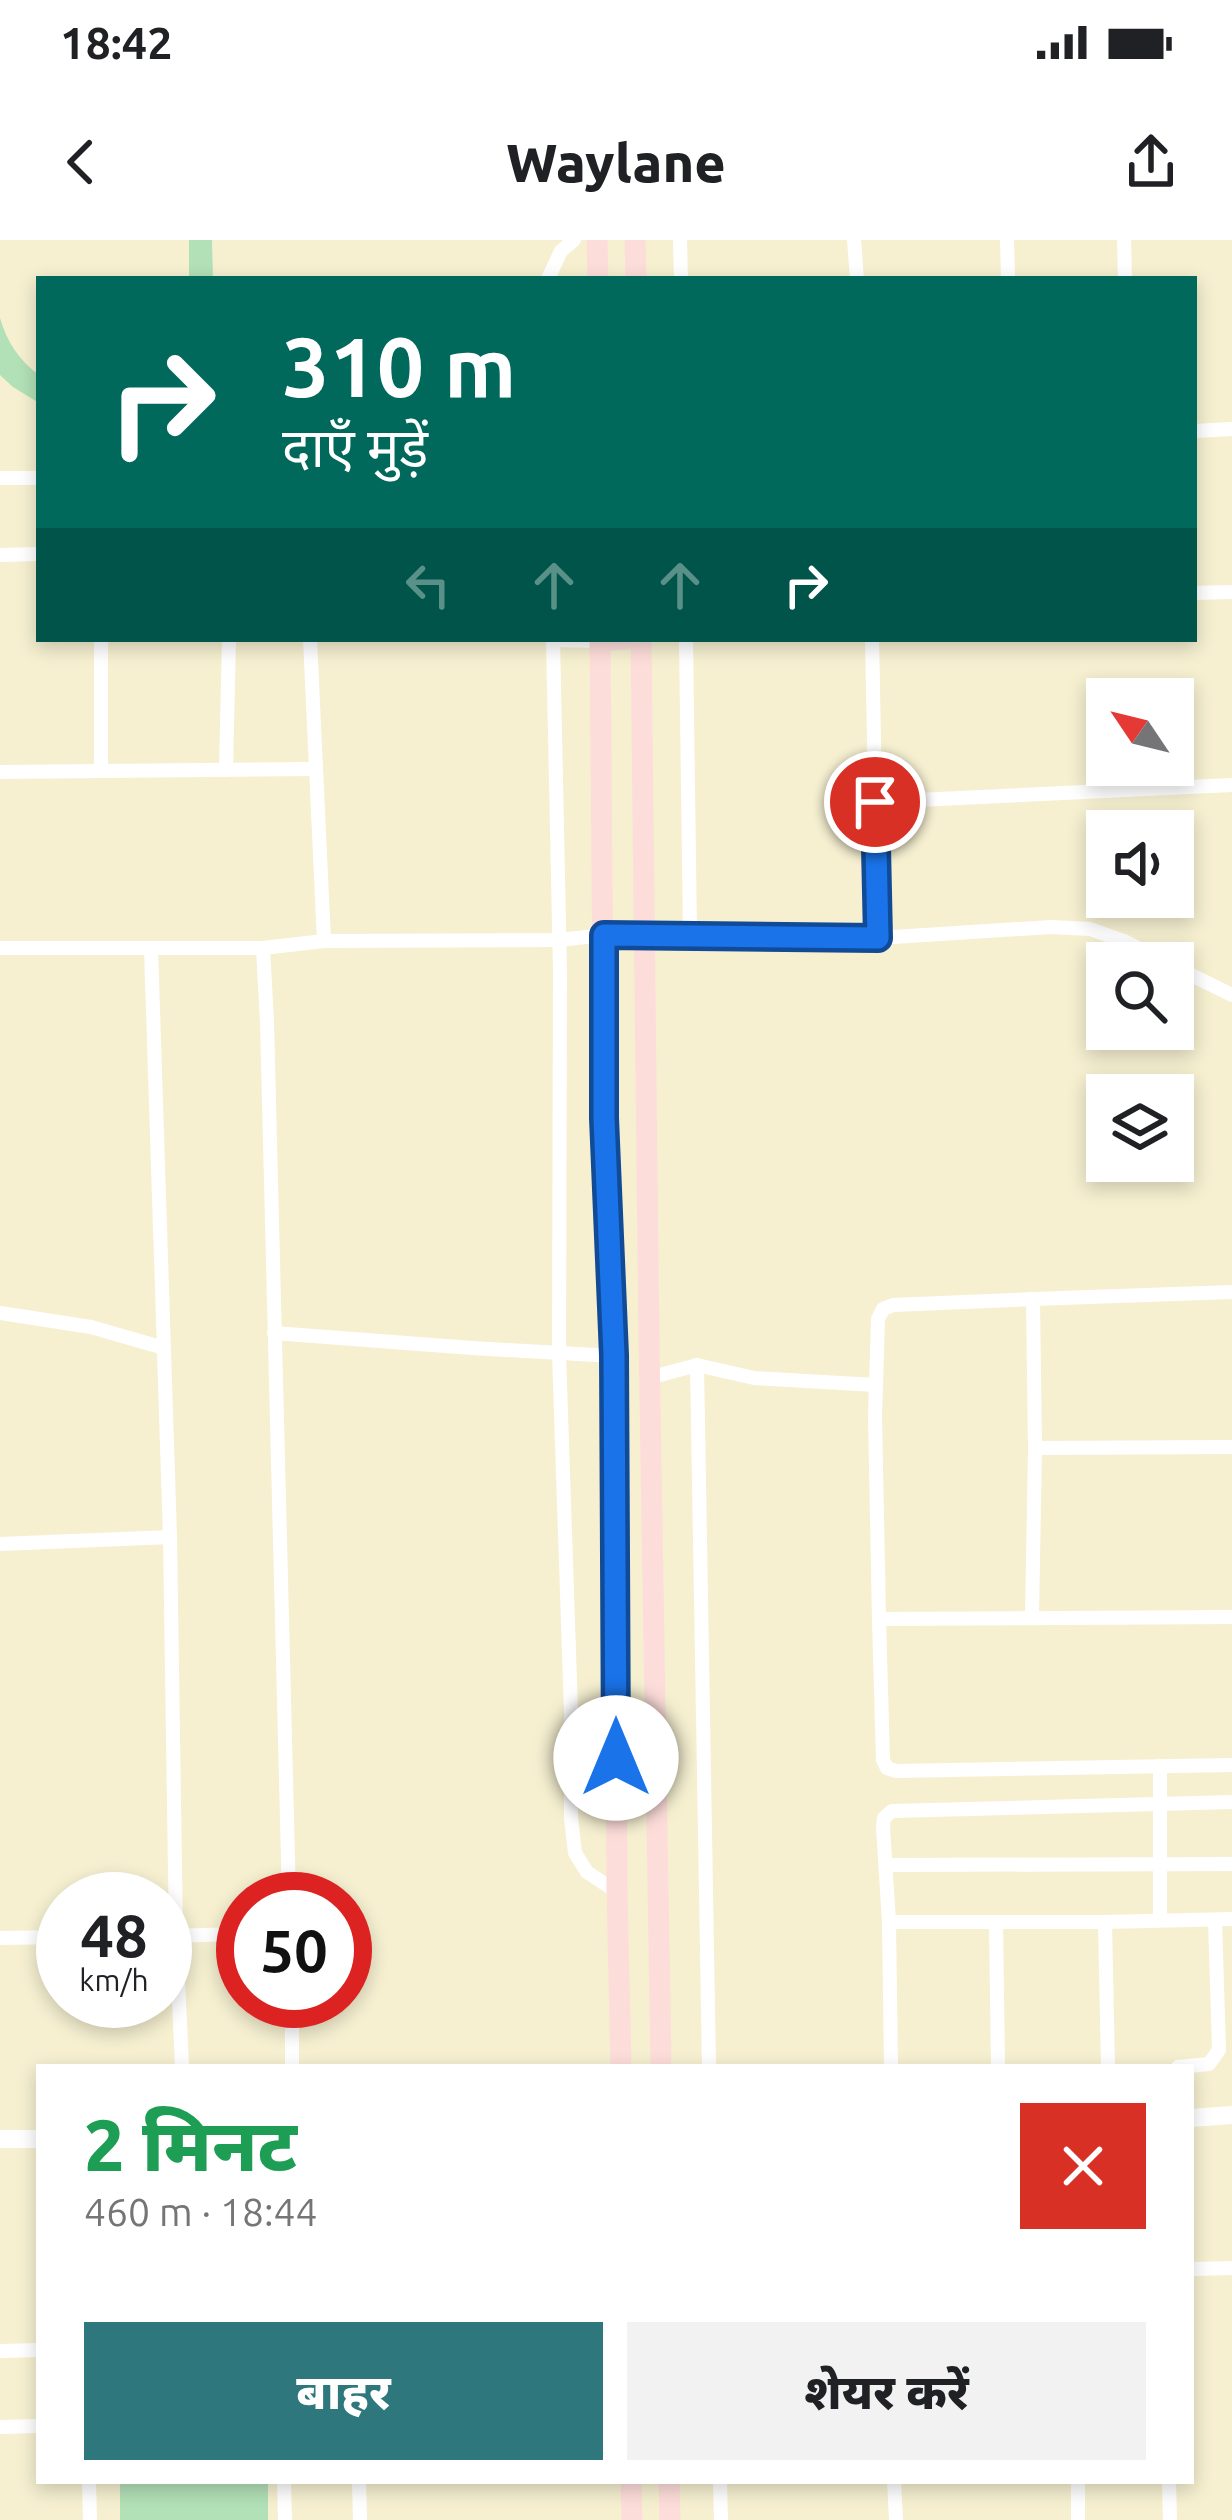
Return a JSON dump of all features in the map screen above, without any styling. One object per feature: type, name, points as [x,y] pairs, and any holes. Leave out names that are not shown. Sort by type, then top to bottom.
[{"type":"main road","points":[[597,240],[598,276]]},
{"type":"main road","points":[[635,240],[636,276]]},
{"type":"main road","points":[[600,642],[622,2064]]},
{"type":"main road","points":[[641,642],[662,2064]]},
{"type":"main road","points":[[604,935],[644,934]]},
{"type":"main road","points":[[631,2484],[632,2520]]},
{"type":"main road","points":[[669,2484],[670,2520]]},
{"type":"street","points":[[549,276],[561,251],[574,240]]},
{"type":"street","points":[[680,240],[681,276]]},
{"type":"street","points":[[854,240],[857,276]]},
{"type":"street","points":[[1006,240],[1008,276]]},
{"type":"street","points":[[1124,240],[1125,276]]},
{"type":"street","points":[[1197,431],[1232,429]]},
{"type":"street","points":[[0,478],[36,478]]},
{"type":"street","points":[[0,555],[36,554]]},
{"type":"street","points":[[1197,593],[1232,592]]},
{"type":"street","points":[[100,642],[101,771]]},
{"type":"street","points":[[226,770],[229,642]]},
{"type":"street","points":[[310,642],[324,941]]},
{"type":"street","points":[[553,642],[559,1353],[572,1819],[575,1852],[587,1872],[617,1892]]},
{"type":"street","points":[[686,642],[690,934]]},
{"type":"street","points":[[872,642],[878,938]]},
{"type":"street","points":[[0,772],[315,769]]},
{"type":"street","points":[[875,802],[1232,785]]},
{"type":"street","points":[[644,934],[878,938],[1051,927],[1090,929],[1126,942]]},
{"type":"street","points":[[0,948],[263,948],[324,941],[559,940],[604,935]]},
{"type":"street","points":[[263,948],[288,1872]]},
{"type":"street","points":[[151,949],[170,1537],[171,1872]]},
{"type":"street","points":[[1194,976],[1232,994]]},
{"type":"street","points":[[1232,1292],[893,1305],[883,1309],[878,1319],[876,1384],[886,1768],[1232,1765]]},
{"type":"street","points":[[1032,1617],[1033,1299]]},
{"type":"street","points":[[0,1313],[92,1327],[164,1348]]},
{"type":"street","points":[[274,1333],[614,1355]]},
{"type":"street","points":[[650,1378],[697,1365],[754,1378],[876,1384]]},
{"type":"street","points":[[697,1365],[710,2064]]},
{"type":"street","points":[[1035,1448],[1232,1447]]},
{"type":"street","points":[[0,1544],[170,1537]]},
{"type":"street","points":[[879,1619],[1232,1617]]},
{"type":"street","points":[[1160,1766],[1160,1920]]},
{"type":"street","points":[[891,2064],[883,1828],[884,1818],[892,1811],[1232,1802]]},
{"type":"street","points":[[887,1865],[1232,1864]]},
{"type":"street","points":[[889,1922],[1232,1919]]},
{"type":"street","points":[[1194,2066],[1209,2065],[1219,2050],[1215,1920]]},
{"type":"street","points":[[996,1922],[998,2064]]},
{"type":"street","points":[[1105,1922],[1108,2064]]},
{"type":"street","points":[[0,1938],[36,1937]]},
{"type":"street","points":[[179,2028],[182,2064]]},
{"type":"street","points":[[292,2028],[292,2064]]},
{"type":"street","points":[[1194,2118],[1232,2115]]},
{"type":"street","points":[[0,2139],[36,2139]]},
{"type":"street","points":[[1194,2270],[1232,2268]]},
{"type":"street","points":[[0,2351],[36,2350]]},
{"type":"street","points":[[0,2427],[36,2426]]},
{"type":"street","points":[[89,2484],[90,2520]]},
{"type":"street","points":[[284,2484],[285,2520]]},
{"type":"street","points":[[359,2484],[359,2520]]},
{"type":"street","points":[[720,2484],[721,2520]]},
{"type":"street","points":[[894,2484],[896,2520]]},
{"type":"street","points":[[1078,2484],[1078,2520]]},
{"type":"street","points":[[1169,2484],[1170,2520]]},
{"type":"green space","points":[[189,240],[212,240],[213,276],[189,276]]},
{"type":"green space","points":[[0,318],[15,350],[36,372],[36,401],[0,375]]},
{"type":"green space","points":[[120,2484],[268,2484],[268,2520],[120,2520]]},
{"type":"route","points":[[616,1758],[614,1355],[604,1118],[604,935],[878,938],[875,802]]}]
